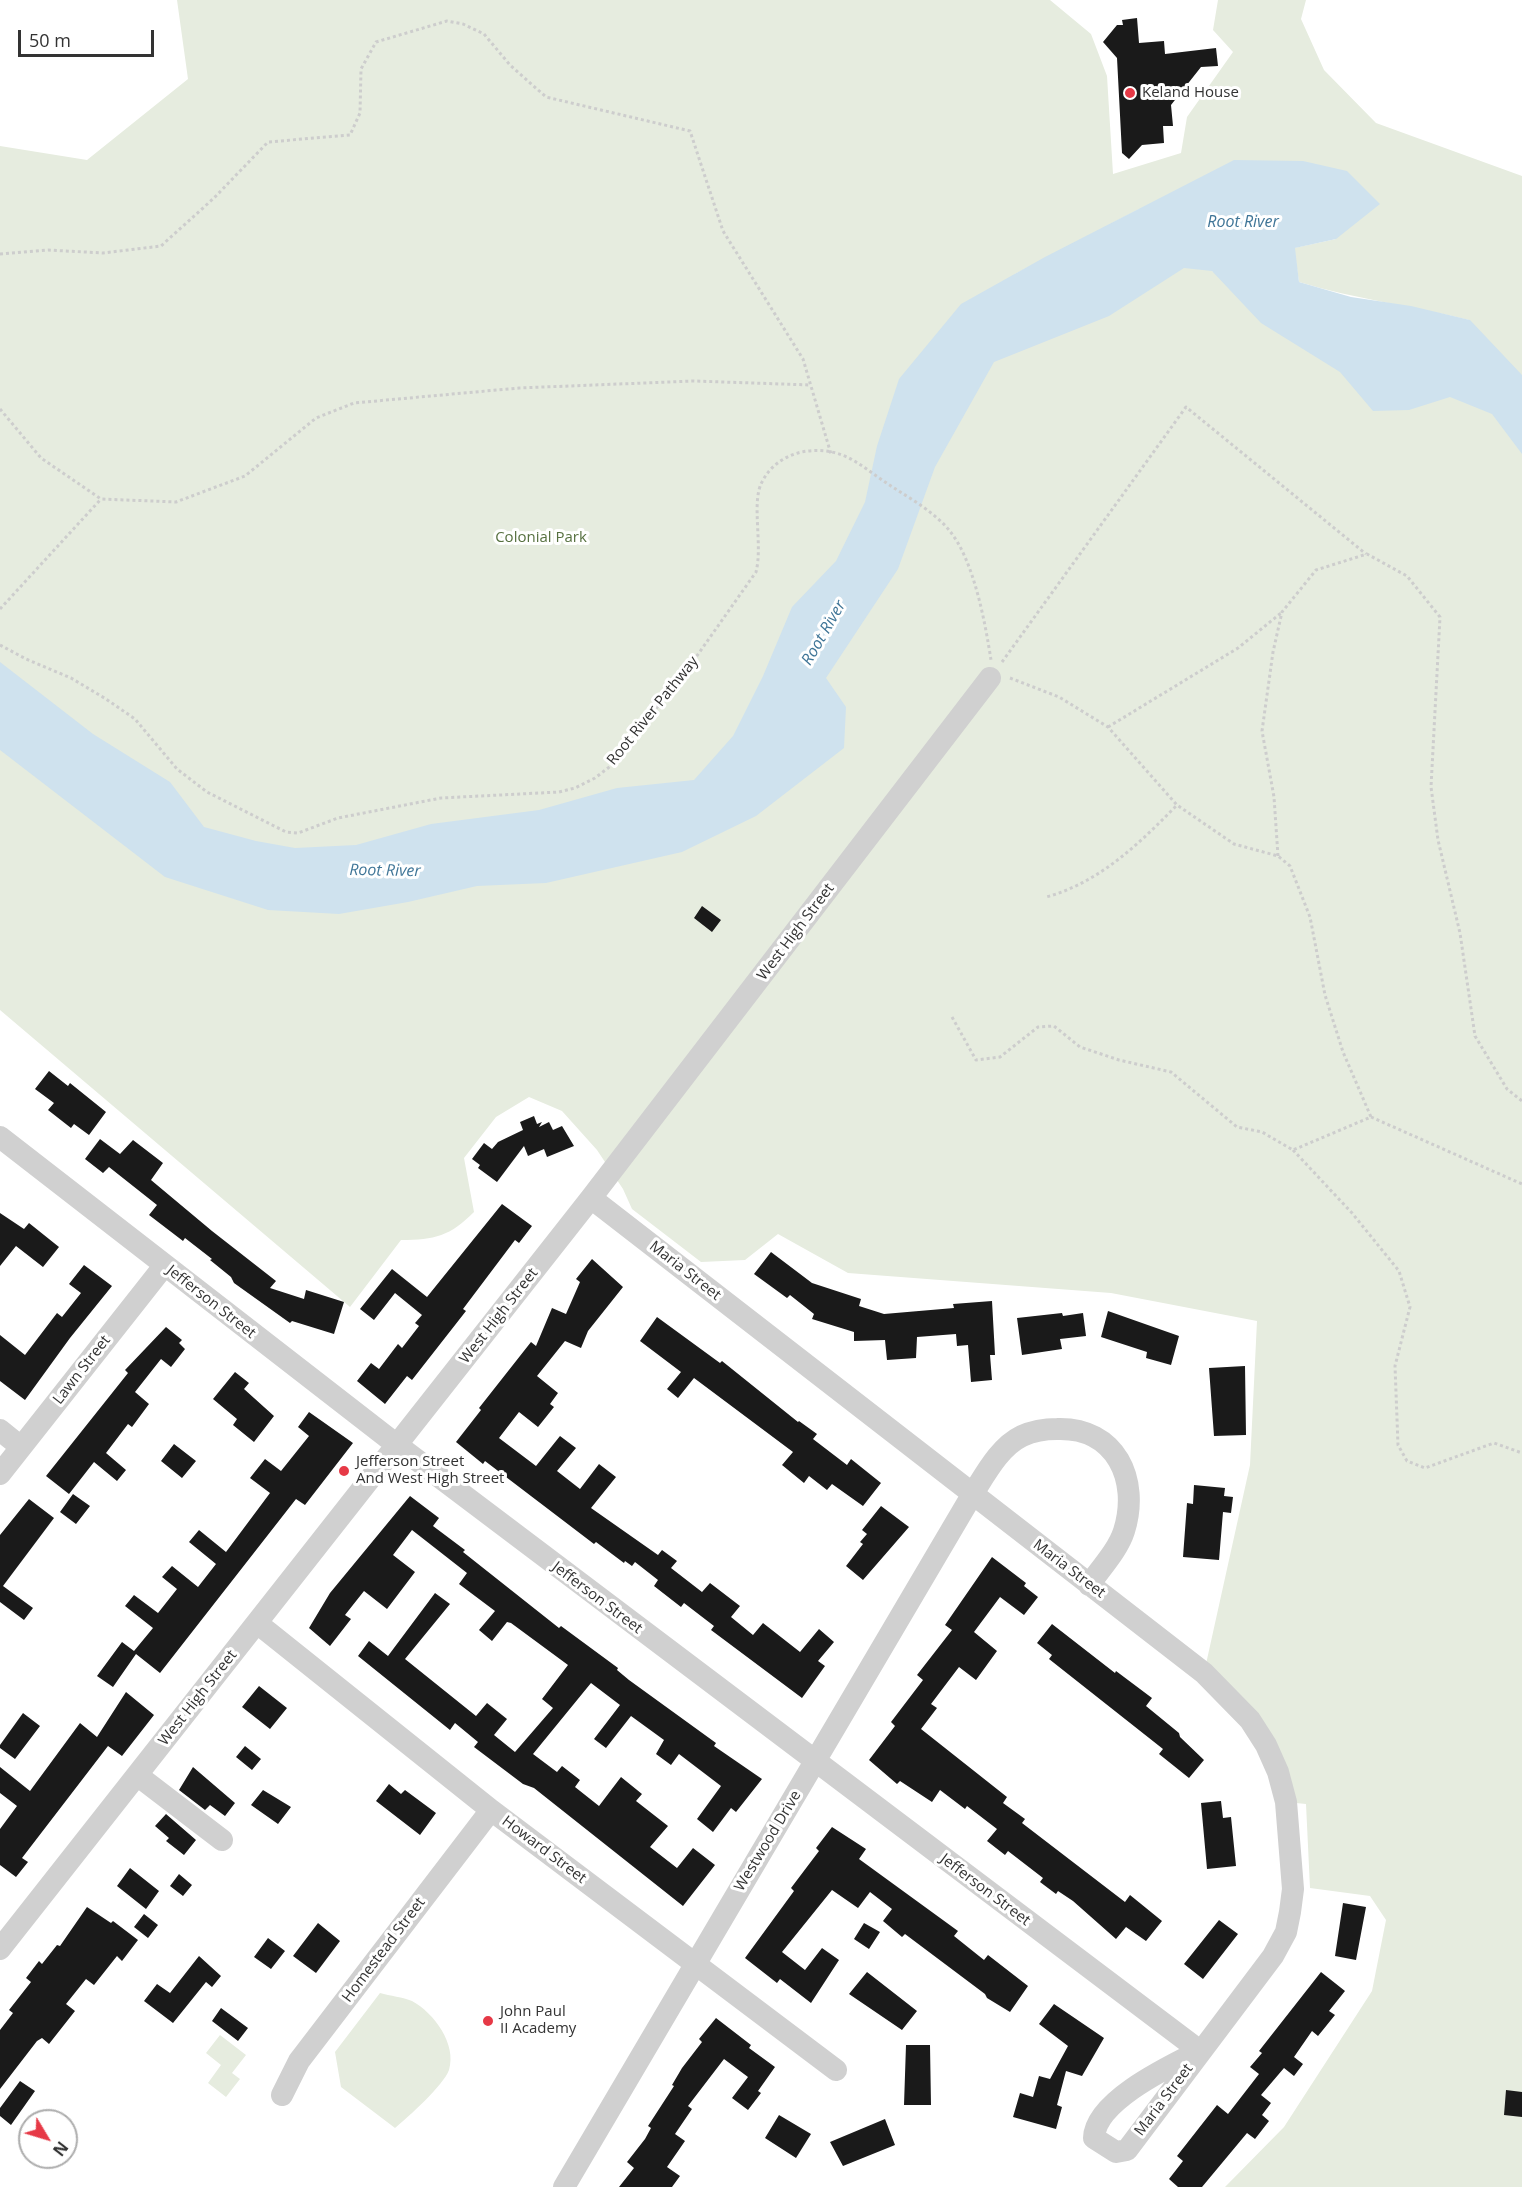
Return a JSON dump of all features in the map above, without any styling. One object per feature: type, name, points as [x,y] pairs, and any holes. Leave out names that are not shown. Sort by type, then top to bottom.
[{"type":"street","name":"West High Street","points":[[0,1949],[591,1198],[990,678]]},
{"type":"street","name":"Jefferson Street","points":[[0,1137],[164,1266],[814,1763],[1200,2051]]},
{"type":"street","name":"Maria Street","points":[[591,1198],[1204,1673],[1250,1720],[1266,1745],[1286,1802],[1293,1888],[1286,1932],[1261,1973],[1127,2150],[1116,2152],[1094,2138],[1095,2126],[1102,2114],[1158,2073],[1200,2051]]},
{"type":"street","name":"Lawn Street","points":[[0,1474],[164,1266]]},
{"type":"street","name":"Westwood Drive","points":[[564,2187],[972,1495],[997,1459],[1021,1436],[1038,1431],[1072,1429],[1101,1439],[1121,1463],[1128,1477],[1124,1532],[1089,1585]]},
{"type":"street","points":[[0,1430],[21,1447]]},
{"type":"street","name":"Howard Street","points":[[257,1623],[491,1810],[836,2070]]},
{"type":"street","points":[[137,1775],[222,1840]]},
{"type":"street","name":"Homestead Street","points":[[282,2094],[299,2061],[491,1810]]},
{"type":"path","points":[[0,254],[48,250],[103,253],[161,246],[214,198],[268,142],[350,135],[360,113],[361,69],[376,42],[447,21],[463,24],[484,34],[510,65],[546,97],[690,132],[723,231],[804,359],[831,454]]},
{"type":"path","points":[[0,409],[41,458],[101,499],[176,502],[245,476],[316,418],[354,403],[519,388],[694,381],[811,385]]},
{"type":"path","points":[[990,678],[1186,408],[1366,554],[1407,576],[1440,617],[1431,787],[1438,840],[1460,933],[1475,1036],[1507,1089],[1522,1101]]},
{"type":"path","name":"Root River Pathway","points":[[0,645],[71,678],[106,699],[135,719],[177,769],[207,792],[286,832],[298,833],[338,818],[441,798],[559,792],[575,788],[612,765],[694,660],[756,572],[760,549],[759,489],[770,470],[797,452],[810,449],[847,457],[921,506],[949,531],[967,561],[991,659],[990,678]]},
{"type":"path","points":[[0,609],[101,499]]},
{"type":"path","points":[[1108,727],[1239,648],[1282,612],[1316,570],[1366,554]]},
{"type":"path","points":[[1278,856],[1274,797],[1262,731],[1273,652],[1282,612]]},
{"type":"path","points":[[990,678],[1011,678],[1059,697],[1108,727],[1177,805],[1234,844],[1278,856],[1290,866],[1310,917],[1325,995],[1343,1052],[1371,1117],[1522,1184]]},
{"type":"path","points":[[1046,897],[1068,891],[1108,867],[1146,837],[1177,805]]},
{"type":"path","points":[[952,1017],[976,1060],[1000,1057],[1038,1027],[1054,1026],[1080,1047],[1119,1060],[1171,1072],[1237,1127],[1262,1132],[1293,1150],[1352,1213],[1399,1271],[1410,1307],[1395,1366],[1398,1445],[1407,1461],[1425,1468],[1494,1443],[1522,1453]]},
{"type":"path","points":[[1293,1150],[1371,1117]]},
{"type":"green space","name":"Colonial Park","points":[[177,0],[1050,0],[1091,34],[1107,76],[1113,174],[1181,153],[1187,117],[1233,52],[1213,30],[1218,0],[1306,0],[1301,19],[1324,70],[1376,123],[1522,176],[1522,2187],[1225,2187],[1284,2127],[1372,1991],[1386,1920],[1370,1896],[1310,1888],[1306,1804],[1286,1802],[1278,1772],[1204,1673],[1250,1465],[1257,1321],[1111,1293],[848,1273],[778,1234],[745,1260],[701,1262],[632,1209],[623,1189],[597,1150],[562,1111],[529,1097],[496,1117],[464,1158],[474,1212],[441,1235],[401,1240],[350,1307],[0,1010],[0,146],[87,160],[188,79]],"holes":[[[1139,209],[1336,239],[1294,248],[1299,282],[1469,320],[1342,337],[1147,238],[1015,274]]]},
{"type":"green space","points":[[380,1993],[412,2001],[420,2006],[442,2030],[450,2050],[451,2060],[445,2077],[425,2101],[395,2128],[341,2087],[335,2052]]},
{"type":"green space","points":[[220,2035],[246,2055],[232,2073],[240,2079],[226,2097],[208,2083],[221,2065],[206,2053]]},
{"type":"water","name":"Root River","points":[[1234,160],[1303,161],[1347,171],[1380,204],[1336,239],[1295,248],[1299,282],[1351,297],[1411,306],[1470,320],[1522,375],[1522,454],[1492,414],[1450,397],[1409,410],[1373,411],[1340,372],[1261,323],[1212,271],[1184,268],[1109,316],[994,362],[935,467],[898,569],[826,678],[846,707],[844,748],[756,816],[682,852],[546,883],[477,886],[408,902],[339,914],[268,910],[165,877],[0,750],[0,662],[93,734],[170,782],[204,827],[256,841],[295,848],[356,845],[431,824],[539,810],[617,788],[694,780],[733,736],[763,676],[792,607],[836,561],[865,502],[877,446],[899,379],[961,304],[1045,257]]},
{"type":"building","name":"Keland House","points":[[1137,18],[1139,43],[1164,41],[1165,54],[1216,48],[1218,66],[1201,67],[1171,105],[1173,126],[1163,126],[1164,143],[1142,145],[1129,159],[1122,153],[1117,58],[1103,42],[1117,25],[1123,25],[1122,20]]},
{"type":"building","points":[[702,906],[721,920],[712,932],[694,918]]},
{"type":"building","points":[[49,1071],[68,1086],[70,1083],[106,1112],[89,1135],[74,1124],[71,1128],[48,1110],[54,1103],[35,1089]]},
{"type":"building","points":[[534,1116],[537,1124],[542,1122],[539,1127],[549,1122],[553,1130],[562,1126],[574,1146],[547,1157],[544,1149],[528,1156],[524,1146],[497,1182],[478,1168],[480,1165],[472,1159],[484,1143],[492,1149],[498,1142],[523,1130],[520,1122]]},
{"type":"building","points":[[100,1139],[120,1154],[133,1140],[163,1163],[151,1180],[276,1281],[270,1288],[304,1299],[306,1290],[344,1302],[334,1334],[292,1321],[290,1323],[234,1283],[231,1277],[210,1260],[212,1259],[185,1238],[183,1241],[149,1215],[157,1205],[109,1167],[103,1173],[85,1159]]},
{"type":"building","points":[[502,1204],[532,1226],[519,1243],[515,1240],[463,1309],[466,1311],[412,1380],[407,1376],[385,1404],[357,1381],[371,1363],[379,1369],[398,1344],[402,1348],[419,1326],[415,1323],[422,1315],[395,1293],[374,1320],[360,1309],[392,1269],[427,1297]]},
{"type":"building","points":[[0,1213],[24,1229],[29,1223],[59,1247],[43,1267],[16,1246],[0,1266]]},
{"type":"building","points":[[771,1252],[812,1283],[861,1299],[859,1306],[884,1314],[954,1308],[953,1304],[992,1301],[995,1355],[990,1355],[992,1380],[971,1382],[968,1345],[957,1346],[956,1334],[917,1337],[916,1358],[887,1360],[885,1340],[854,1341],[854,1332],[812,1319],[814,1314],[790,1295],[787,1298],[754,1274]]},
{"type":"building","points":[[592,1259],[623,1287],[588,1331],[581,1348],[565,1341],[537,1376],[558,1393],[550,1404],[554,1407],[538,1427],[519,1412],[499,1438],[536,1466],[560,1436],[576,1448],[557,1471],[580,1489],[599,1464],[616,1477],[591,1508],[658,1555],[662,1550],[677,1561],[671,1568],[702,1592],[710,1583],[740,1606],[731,1617],[753,1635],[763,1623],[800,1652],[819,1629],[834,1642],[818,1661],[825,1666],[802,1698],[711,1630],[714,1626],[684,1603],[681,1607],[654,1586],[658,1580],[635,1562],[632,1566],[625,1561],[624,1563],[596,1542],[594,1544],[485,1461],[483,1464],[456,1442],[481,1410],[479,1408],[531,1342],[536,1346],[552,1308],[566,1314],[580,1282],[576,1279]]},
{"type":"building","points":[[84,1265],[112,1286],[70,1338],[25,1400],[0,1381],[0,1335],[25,1355],[57,1313],[62,1317],[81,1293],[69,1284]]},
{"type":"building","points":[[1108,1311],[1179,1336],[1171,1365],[1146,1358],[1147,1352],[1101,1337]]},
{"type":"building","points":[[1062,1313],[1063,1316],[1083,1313],[1086,1336],[1060,1339],[1062,1349],[1022,1355],[1017,1318]]},
{"type":"building","points":[[657,1317],[720,1363],[722,1361],[798,1422],[817,1434],[813,1439],[847,1465],[851,1459],[881,1483],[863,1506],[832,1484],[827,1490],[809,1476],[804,1483],[782,1465],[793,1452],[694,1378],[678,1398],[667,1389],[681,1372],[640,1341]]},
{"type":"building","points":[[166,1327],[182,1340],[179,1343],[185,1349],[171,1367],[161,1359],[135,1392],[149,1404],[132,1427],[128,1424],[106,1453],[126,1470],[117,1481],[94,1462],[69,1494],[46,1476],[128,1373],[125,1370]]},
{"type":"building","points":[[1245,1366],[1246,1435],[1214,1436],[1209,1368]]},
{"type":"building","points":[[235,1372],[249,1383],[244,1389],[274,1416],[254,1442],[233,1425],[237,1419],[213,1399]]},
{"type":"building","points":[[309,1412],[353,1443],[305,1505],[296,1499],[160,1673],[136,1654],[113,1687],[97,1676],[122,1642],[134,1651],[153,1628],[125,1606],[134,1595],[158,1613],[177,1589],[162,1577],[172,1566],[198,1587],[216,1564],[189,1542],[199,1530],[226,1552],[270,1493],[250,1478],[265,1459],[281,1471],[309,1436],[298,1427]]},
{"type":"building","points":[[174,1444],[196,1461],[182,1478],[161,1461]]},
{"type":"building","points":[[1194,1485],[1225,1488],[1224,1496],[1233,1497],[1231,1513],[1223,1512],[1219,1560],[1183,1557],[1187,1503],[1193,1504]]},
{"type":"building","points":[[73,1494],[90,1506],[76,1524],[60,1512]]},
{"type":"building","points":[[410,1496],[439,1518],[433,1526],[465,1550],[463,1552],[559,1628],[561,1626],[618,1668],[617,1670],[629,1680],[716,1743],[714,1746],[762,1779],[736,1812],[731,1808],[713,1832],[697,1819],[721,1786],[679,1754],[671,1765],[656,1754],[664,1740],[631,1716],[606,1748],[594,1739],[620,1705],[591,1683],[533,1754],[557,1772],[562,1766],[580,1780],[575,1787],[599,1806],[621,1777],[642,1794],[636,1801],[668,1826],[650,1847],[677,1868],[693,1848],[715,1865],[683,1906],[534,1788],[523,1784],[474,1747],[478,1742],[455,1723],[450,1730],[358,1656],[369,1641],[388,1656],[435,1593],[450,1604],[405,1659],[476,1716],[487,1703],[507,1719],[494,1735],[515,1752],[553,1708],[542,1699],[568,1665],[511,1623],[507,1622],[492,1641],[479,1630],[495,1611],[459,1584],[467,1573],[412,1530],[393,1555],[415,1572],[387,1609],[364,1591],[345,1615],[351,1619],[330,1646],[309,1628],[330,1593]]},
{"type":"building","points":[[29,1499],[54,1518],[3,1586],[33,1608],[24,1620],[0,1602],[0,1535]]},
{"type":"building","points":[[881,1506],[909,1527],[863,1580],[846,1566],[863,1544],[860,1542],[867,1534],[862,1530]]},
{"type":"building","points":[[992,1557],[1026,1583],[1024,1586],[1038,1597],[1024,1615],[1000,1597],[974,1632],[997,1651],[976,1680],[959,1667],[931,1704],[937,1708],[921,1729],[1007,1797],[1003,1803],[1025,1819],[1022,1823],[1125,1902],[1130,1895],[1162,1921],[1146,1941],[1126,1927],[1116,1939],[1073,1901],[1058,1891],[1056,1894],[1040,1882],[1043,1878],[1008,1851],[1005,1855],[987,1841],[997,1829],[967,1806],[965,1809],[940,1790],[932,1802],[900,1781],[897,1784],[869,1760],[895,1726],[891,1722],[923,1680],[917,1675],[952,1630],[945,1625]]},
{"type":"building","points":[[1052,1624],[1115,1673],[1116,1671],[1152,1698],[1146,1706],[1179,1733],[1180,1737],[1204,1760],[1189,1778],[1159,1754],[1163,1749],[1049,1659],[1052,1655],[1037,1643]]},
{"type":"building","points":[[259,1686],[287,1708],[270,1729],[242,1707]]},
{"type":"building","points":[[126,1692],[154,1715],[122,1756],[108,1746],[22,1858],[28,1862],[16,1877],[0,1865],[0,1829],[17,1806],[0,1793],[0,1767],[30,1791],[80,1723],[97,1737]]},
{"type":"building","points":[[23,1713],[40,1726],[15,1759],[0,1748],[0,1745]]},
{"type":"building","points":[[245,1746],[261,1759],[252,1770],[236,1757]]},
{"type":"building","points":[[193,1767],[235,1803],[225,1816],[210,1805],[205,1810],[179,1790]]},
{"type":"building","points":[[389,1784],[401,1794],[405,1790],[436,1813],[420,1835],[376,1801]]},
{"type":"building","points":[[263,1790],[291,1807],[278,1824],[251,1805]]},
{"type":"building","points":[[1221,1801],[1223,1818],[1231,1817],[1236,1866],[1207,1869],[1201,1803]]},
{"type":"building","points":[[166,1814],[196,1840],[184,1855],[166,1841],[169,1838],[155,1826]]},
{"type":"building","points":[[832,1827],[866,1849],[859,1859],[958,1931],[954,1936],[984,1960],[988,1955],[1028,1986],[1010,2012],[987,1998],[985,1994],[905,1934],[902,1937],[883,1921],[892,1909],[870,1892],[858,1908],[832,1890],[782,1952],[805,1970],[822,1948],[839,1960],[811,2003],[780,1979],[777,1983],[745,1958],[794,1891],[791,1888],[819,1851],[816,1848]]},
{"type":"building","points":[[130,1868],[159,1891],[146,1909],[117,1886]]},
{"type":"building","points":[[179,1874],[192,1885],[183,1896],[170,1886]]},
{"type":"building","points":[[1343,1903],[1366,1907],[1356,1960],[1335,1956]]},
{"type":"building","points":[[87,1907],[111,1923],[113,1921],[138,1940],[122,1961],[117,1956],[94,1985],[86,1979],[66,2004],[75,2011],[49,2044],[42,2038],[37,2041],[0,2089],[0,2030],[13,2013],[9,2010],[31,1982],[26,1978],[39,1961],[42,1964],[57,1945],[60,1946]]},
{"type":"building","points":[[144,1914],[158,1925],[148,1938],[134,1927]]},
{"type":"building","points":[[1219,1920],[1238,1934],[1203,1979],[1184,1964]]},
{"type":"building","points":[[318,1923],[340,1941],[316,1973],[293,1956]]},
{"type":"building","points":[[864,1923],[880,1932],[869,1949],[854,1939]]},
{"type":"building","points":[[268,1938],[285,1951],[271,1969],[254,1957]]},
{"type":"building","points":[[199,1956],[221,1976],[212,1987],[206,1982],[173,2023],[144,2001],[157,1984],[170,1993]]},
{"type":"building","points":[[867,1972],[917,2011],[902,2030],[849,1994]]},
{"type":"building","points":[[1321,1972],[1345,1991],[1329,2011],[1335,2015],[1318,2036],[1312,2031],[1294,2057],[1303,2064],[1294,2076],[1284,2068],[1261,2095],[1271,2103],[1262,2115],[1269,2121],[1255,2139],[1247,2133],[1202,2187],[1178,2187],[1169,2179],[1183,2161],[1177,2156],[1217,2105],[1228,2114],[1259,2074],[1250,2067],[1262,2053],[1259,2051]]},
{"type":"building","points":[[1054,2004],[1104,2038],[1082,2076],[1066,2071],[1057,2105],[1062,2107],[1056,2129],[1013,2117],[1020,2093],[1033,2097],[1039,2076],[1050,2079],[1068,2046],[1039,2024]]},
{"type":"building","points":[[221,2008],[248,2028],[238,2041],[212,2021]]},
{"type":"building","points":[[716,2018],[751,2045],[749,2048],[775,2067],[758,2091],[761,2093],[748,2110],[732,2098],[748,2077],[724,2059],[688,2106],[692,2109],[675,2134],[685,2141],[667,2167],[680,2176],[672,2187],[619,2187],[634,2168],[627,2162],[645,2139],[651,2128],[648,2126],[674,2086],[672,2085],[682,2068],[702,2042],[699,2039]]},
{"type":"building","points":[[906,2045],[930,2045],[931,2105],[904,2105]]},
{"type":"building","points":[[20,2081],[35,2091],[22,2109],[18,2109],[18,2115],[11,2125],[0,2116],[0,2108]]},
{"type":"building","points":[[1506,2090],[1522,2092],[1522,2117],[1504,2115]]},
{"type":"building","points":[[779,2115],[811,2134],[796,2158],[765,2138]]},
{"type":"building","points":[[885,2119],[895,2145],[843,2166],[830,2142]]},
{"type":"place","name":"Keland House","points":[[1130,93]]},
{"type":"place","name":"Jefferson Street And West High Street","points":[[344,1471]]},
{"type":"place","name":"John Paul II Academy","points":[[488,2021]]}]
